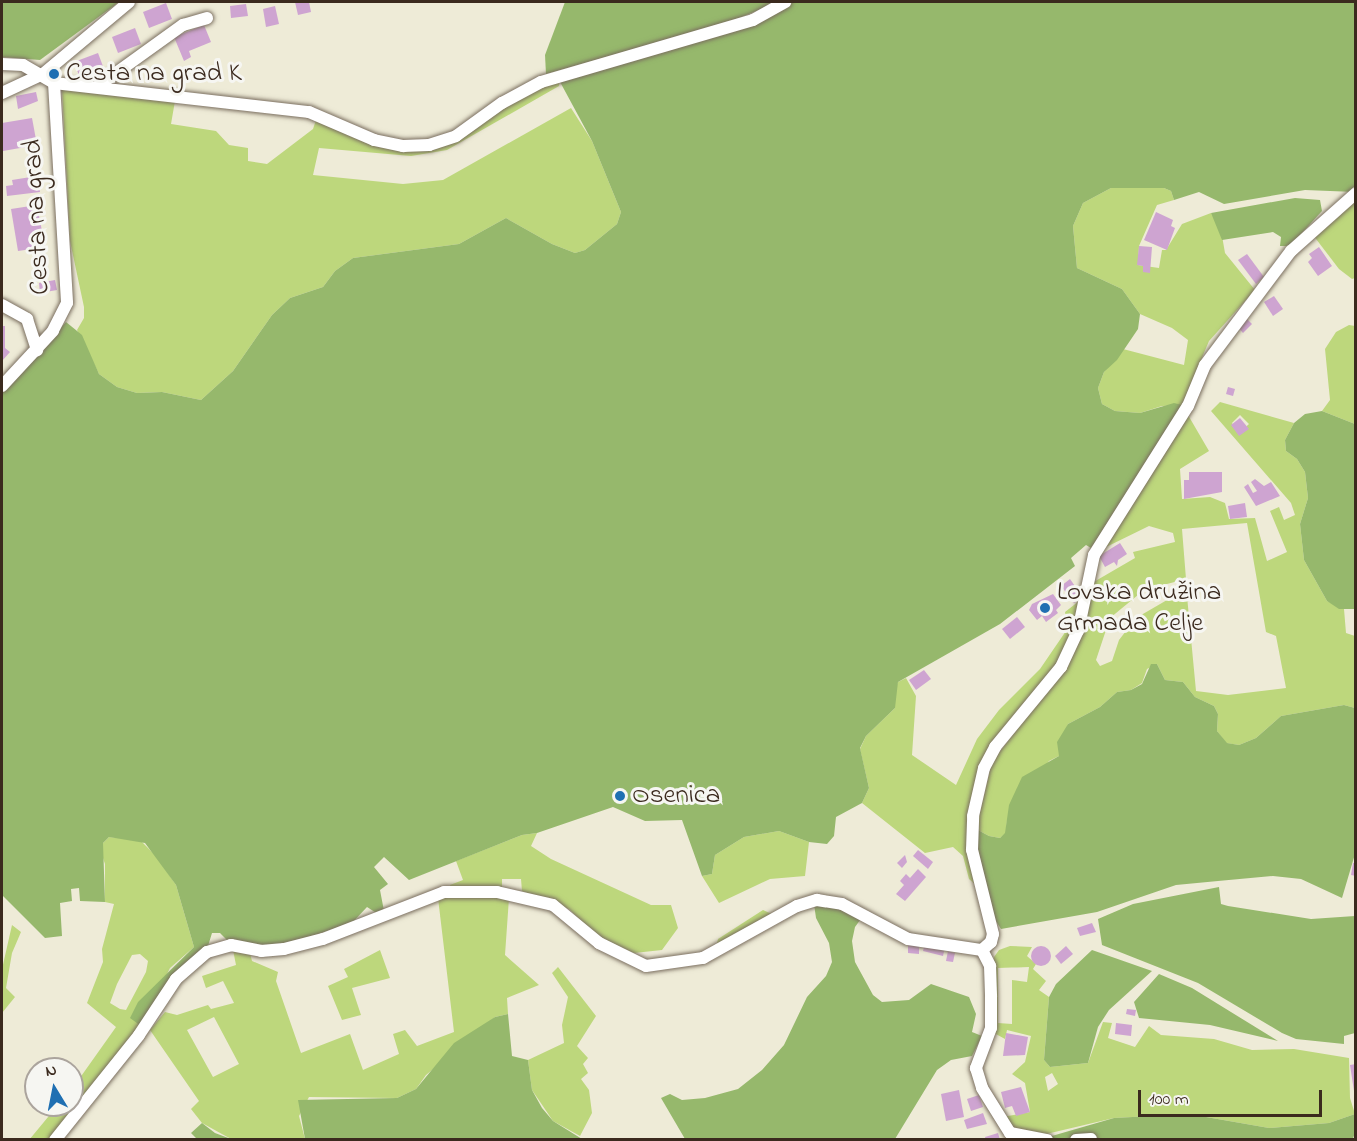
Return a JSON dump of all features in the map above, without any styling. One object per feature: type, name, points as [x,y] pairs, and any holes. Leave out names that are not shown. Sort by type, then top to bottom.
[{"type":"street","points":[[2,93],[43,74],[129,2]]},
{"type":"street","points":[[2,64],[24,65],[43,74],[54,83],[98,86],[309,112],[374,140],[403,147],[429,145],[456,136],[502,103],[542,82],[753,20],[785,2]]},
{"type":"street","points":[[98,86],[183,25],[207,18]]},
{"type":"street","name":"Cesta na grad","points":[[2,386],[53,331],[68,303],[54,83]]},
{"type":"street","points":[[55,1140],[139,1035],[176,979],[207,952],[231,945],[261,951],[284,949],[323,939],[444,892],[497,892],[553,905],[599,944],[646,966],[703,958],[797,906],[817,900],[850,907],[908,939],[982,950],[992,942],[993,934],[972,850],[973,816],[984,768],[995,747],[1061,667],[1078,631],[1094,555],[1188,406],[1205,365],[1291,251],[1356,193]]},
{"type":"street","points":[[2,304],[27,319],[37,350]]},
{"type":"street","points":[[982,950],[990,966],[992,996],[991,1028],[976,1068],[982,1088],[1010,1133],[1047,1140]]},
{"type":"street","points":[[1076,1140],[1091,1139]]},
{"type":"green space","points":[[2,2],[119,2],[40,60],[2,57]]},
{"type":"green space","points":[[565,2],[778,2],[727,23],[546,74],[545,55]]},
{"type":"green space","points":[[793,2],[1355,2],[1355,192],[1305,190],[1224,204],[1199,192],[1174,200],[1171,191],[1164,188],[1111,188],[1083,203],[1073,226],[1077,268],[1122,289],[1140,314],[1138,329],[1117,360],[1104,372],[1098,388],[1102,404],[1115,411],[1140,413],[1174,403],[1182,405],[1178,417],[1091,548],[1086,545],[1071,558],[1075,566],[1000,624],[898,682],[895,708],[866,736],[860,748],[869,788],[862,803],[836,817],[834,836],[827,844],[809,842],[779,831],[744,837],[715,855],[712,874],[702,876],[682,820],[645,821],[613,807],[537,833],[522,835],[409,880],[384,857],[374,867],[388,884],[380,890],[384,911],[378,914],[367,907],[352,923],[271,949],[229,942],[220,933],[212,933],[208,946],[141,1026],[130,1018],[138,1002],[194,947],[176,885],[145,843],[109,837],[103,843],[105,902],[80,901],[79,888],[71,889],[72,901],[60,903],[62,936],[45,938],[2,895],[2,393],[66,322],[82,335],[99,374],[117,387],[137,393],[162,392],[201,400],[233,371],[272,315],[290,298],[323,287],[335,271],[353,258],[459,244],[506,218],[552,244],[575,253],[585,250],[617,224],[621,212],[592,141],[559,80],[777,13]]},
{"type":"green space","points":[[559,80],[559,86],[447,150],[411,156],[319,148],[313,175],[403,184],[443,180],[571,108],[592,141],[621,212],[617,224],[585,250],[575,253],[552,244],[506,218],[459,244],[353,258],[335,271],[323,287],[290,298],[272,315],[233,371],[201,400],[162,392],[137,393],[117,387],[99,374],[77,330],[84,318],[84,307],[70,241],[62,89],[175,101],[171,124],[216,131],[229,145],[248,148],[248,161],[267,164],[313,129],[316,120],[425,151],[525,93]]},
{"type":"green space","points":[[1111,188],[1164,188],[1171,191],[1174,200],[1157,205],[1139,246],[1138,265],[1159,268],[1162,250],[1166,250],[1182,224],[1211,213],[1221,230],[1225,253],[1255,290],[1209,341],[1182,405],[1162,406],[1140,413],[1115,411],[1102,404],[1098,388],[1104,372],[1123,349],[1184,365],[1188,340],[1172,328],[1140,314],[1122,289],[1077,268],[1073,226],[1083,203]]},
{"type":"green space","points":[[1295,198],[1320,200],[1322,211],[1290,246],[1280,246],[1281,237],[1273,232],[1222,240],[1211,213]]},
{"type":"green space","points":[[1355,199],[1355,278],[1352,279],[1339,269],[1313,235]]},
{"type":"green space","points":[[1349,325],[1355,326],[1355,424],[1322,411],[1330,400],[1325,349],[1336,332]]},
{"type":"green space","points":[[1220,402],[1294,423],[1285,440],[1286,451],[1297,459],[1305,472],[1308,498],[1300,524],[1304,560],[1327,601],[1344,609],[1346,633],[1355,636],[1355,708],[1344,705],[1281,716],[1256,738],[1239,745],[1226,743],[1217,731],[1218,714],[1214,706],[1195,697],[1183,682],[1165,680],[1157,664],[1147,669],[1142,683],[1131,690],[1117,692],[1100,707],[1068,724],[1059,756],[1049,761],[1007,820],[1006,833],[1000,838],[989,836],[976,829],[992,762],[1066,665],[1092,583],[1135,558],[1133,552],[1175,542],[1173,533],[1149,526],[1100,550],[1188,415],[1209,451],[1180,469],[1182,499],[1210,497],[1225,503],[1229,519],[1255,518],[1267,561],[1287,552],[1270,511],[1279,507],[1284,520],[1295,515],[1291,503],[1211,411]],"holes":[[[1240,415],[1249,424],[1239,433],[1232,423]],[[1247,523],[1266,632],[1276,636],[1286,688],[1228,695],[1196,691],[1187,596],[1167,600],[1136,618],[1119,640],[1112,661],[1100,666],[1096,660],[1110,618],[1144,590],[1186,579],[1182,529]]]},
{"type":"green space","points":[[1322,411],[1355,424],[1354,609],[1339,609],[1327,601],[1304,560],[1300,524],[1308,498],[1305,472],[1297,459],[1286,451],[1285,440],[1294,423],[1305,414]]},
{"type":"green space","points":[[1083,598],[1059,665],[1016,718],[974,787],[976,885],[969,879],[963,856],[953,847],[925,853],[862,803],[869,788],[860,749],[866,736],[895,708],[895,690],[898,682],[906,678],[916,696],[912,755],[956,785],[977,739],[999,710],[1040,669],[1068,628],[1065,612]]},
{"type":"green space","points":[[1151,664],[1157,664],[1165,680],[1183,682],[1195,697],[1214,706],[1218,714],[1217,731],[1227,743],[1239,745],[1256,738],[1281,716],[1344,705],[1355,708],[1355,854],[1342,898],[1301,879],[1273,876],[1176,885],[1097,912],[1001,929],[989,910],[981,877],[976,829],[989,836],[1000,838],[1005,833],[1009,805],[1022,777],[1059,756],[1057,742],[1068,724],[1100,707],[1117,692],[1131,690],[1142,684]]},
{"type":"green space","points":[[779,831],[809,842],[805,876],[770,879],[719,903],[702,876],[712,874],[715,855],[744,837]]},
{"type":"green space","points":[[537,833],[531,846],[551,859],[651,905],[671,905],[678,928],[662,950],[634,953],[602,941],[569,909],[522,891],[521,879],[502,879],[502,890],[451,889],[450,885],[463,880],[456,861],[522,835]]},
{"type":"green space","points":[[109,837],[140,840],[156,856],[176,885],[194,947],[170,968],[141,1026],[84,1098],[84,1072],[116,1027],[87,1003],[103,962],[102,949],[114,904],[105,902],[105,864],[101,852],[103,843]],"holes":[[[140,954],[148,961],[146,972],[126,1010],[110,1003],[132,955]]]},
{"type":"green space","points":[[1219,887],[1221,904],[1228,906],[1311,919],[1355,916],[1355,1033],[1344,1036],[1344,1044],[1296,1039],[1198,983],[1102,945],[1098,919],[1133,904]]},
{"type":"green space","points":[[486,896],[509,898],[505,955],[539,985],[507,998],[508,1014],[495,1017],[426,1075],[416,1089],[397,1098],[309,1097],[299,1116],[305,1139],[231,1139],[202,1123],[191,1109],[199,1101],[150,1030],[165,1012],[177,1015],[208,1005],[211,1009],[234,1003],[223,981],[206,988],[202,976],[236,965],[233,950],[250,953],[252,961],[278,972],[276,981],[301,1053],[350,1034],[363,1070],[399,1054],[393,1034],[405,1030],[417,1046],[454,1032],[438,898]],"holes":[[[214,1017],[239,1064],[213,1077],[187,1030]]]},
{"type":"green space","points":[[814,904],[827,904],[863,916],[855,927],[852,941],[855,962],[873,995],[882,1002],[909,1000],[931,984],[969,997],[976,1014],[972,1032],[982,1036],[972,1056],[951,1060],[937,1070],[895,1139],[685,1139],[661,1098],[670,1094],[682,1100],[705,1098],[738,1089],[762,1070],[784,1045],[807,997],[826,976],[832,962],[829,943],[816,918]]},
{"type":"green space","points":[[763,910],[774,915],[716,947],[718,939]]},
{"type":"green space","points":[[12,925],[21,932],[12,953],[6,988],[15,997],[2,1013],[2,969]]},
{"type":"green space","points":[[1010,946],[1032,947],[1027,956],[1036,964],[1033,969],[1046,981],[1039,990],[1049,997],[1044,1060],[1050,1067],[1088,1063],[1103,1022],[1112,1023],[1108,1038],[1135,1047],[1149,1026],[1161,1035],[1214,1039],[1252,1050],[1294,1049],[1349,1058],[1350,1098],[1355,1114],[1329,1123],[1269,1128],[1189,1114],[1114,1118],[1025,1139],[1002,1117],[1030,1112],[1025,1083],[1012,1074],[1025,1062],[1031,1036],[1007,1030],[1005,1039],[994,1033],[994,957],[999,950]],"holes":[[[1029,967],[1027,982],[1012,980],[1012,1024],[998,1023],[998,968]],[[1052,1073],[1058,1084],[1048,1091],[1045,1077]]]},
{"type":"green space","points":[[380,950],[390,978],[352,988],[361,1015],[342,1020],[328,986],[348,977],[344,969]]},
{"type":"green space","points":[[1092,950],[1152,971],[1109,1010],[1098,1027],[1088,1063],[1050,1067],[1044,1060],[1049,997],[1056,984]]},
{"type":"green space","points":[[558,967],[596,1016],[577,1046],[588,1058],[583,1064],[588,1073],[581,1079],[589,1090],[592,1113],[580,1136],[553,1121],[532,1090],[528,1060],[564,1043],[562,1025],[568,997],[552,973]]},
{"type":"green space","points":[[1159,974],[1192,988],[1278,1041],[1210,1025],[1139,1018],[1134,1002]]},
{"type":"green space","points":[[508,1014],[512,1056],[528,1060],[532,1090],[542,1108],[553,1121],[582,1139],[305,1139],[298,1100],[397,1098],[416,1089],[454,1043],[495,1017]]},
{"type":"green space","points":[[1189,1114],[1269,1128],[1329,1123],[1355,1114],[1355,1132],[1353,1139],[1038,1140],[1114,1118]]},
{"type":"green space","points":[[48,1117],[69,1117],[51,1139],[29,1140]]},
{"type":"green space","points":[[202,1123],[215,1133],[231,1139],[197,1139],[191,1133]]},
{"type":"building","points":[[295,2],[309,2],[311,12],[298,15]]},
{"type":"building","points":[[166,3],[172,19],[149,28],[143,12]]},
{"type":"building","points":[[246,4],[248,16],[231,18],[230,6]]},
{"type":"building","points":[[275,6],[279,24],[266,27],[263,9]]},
{"type":"building","points":[[204,25],[211,42],[189,51],[191,57],[184,61],[174,37]]},
{"type":"building","points":[[135,28],[141,44],[118,53],[112,37]]},
{"type":"building","points":[[98,53],[104,69],[80,78],[74,62]]},
{"type":"building","points":[[36,92],[38,101],[18,109],[16,96]]},
{"type":"building","points":[[32,118],[37,145],[3,151],[2,123]]},
{"type":"building","points":[[37,176],[40,192],[7,196],[6,186],[13,185],[12,180]]},
{"type":"building","points":[[37,205],[45,247],[18,251],[11,209]]},
{"type":"building","points":[[1156,212],[1173,220],[1171,226],[1175,228],[1167,250],[1144,240]]},
{"type":"building","points":[[1139,246],[1152,247],[1150,273],[1143,272],[1143,266],[1137,265]]},
{"type":"building","points":[[1319,247],[1332,266],[1318,276],[1308,262],[1312,258],[1309,254]]},
{"type":"building","points":[[1247,254],[1264,277],[1256,284],[1238,260]]},
{"type":"building","points":[[55,280],[57,290],[40,293],[39,283]]},
{"type":"building","points":[[1274,296],[1283,309],[1273,316],[1264,302]]},
{"type":"building","points":[[1246,318],[1252,324],[1243,333],[1237,326]]},
{"type":"building","points":[[2,326],[5,326],[5,348],[10,352],[2,361]]},
{"type":"building","points":[[1228,387],[1235,389],[1233,396],[1226,394]]},
{"type":"building","points":[[1240,418],[1249,429],[1239,436],[1231,425]]},
{"type":"building","points":[[1189,472],[1222,472],[1222,492],[1184,499],[1184,480],[1189,480]]},
{"type":"building","points":[[1255,479],[1264,486],[1271,482],[1280,496],[1256,506],[1244,487],[1248,484],[1253,493],[1257,491],[1251,482]]},
{"type":"building","points":[[1245,503],[1247,517],[1230,519],[1228,506]]},
{"type":"building","points":[[1120,543],[1127,554],[1118,560],[1117,566],[1114,562],[1105,567],[1099,556]]},
{"type":"building","points":[[1070,579],[1082,596],[1074,603],[1061,586]]},
{"type":"building","name":"Lovska družina Grmada Celje","points":[[1053,594],[1061,605],[1056,610],[1058,613],[1046,622],[1042,616],[1037,620],[1029,610],[1032,604]]},
{"type":"building","points":[[1017,617],[1025,627],[1010,639],[1002,629]]},
{"type":"building","points":[[924,670],[931,679],[916,690],[909,680]]},
{"type":"building","points":[[918,850],[933,862],[928,869],[913,856]]},
{"type":"building","points":[[905,855],[907,862],[902,868],[897,863]]},
{"type":"building","points":[[1353,863],[1356,863],[1356,876],[1351,875]]},
{"type":"building","points":[[918,869],[926,877],[905,901],[896,894],[904,885],[900,881],[906,874],[910,878]]},
{"type":"building","points":[[1092,923],[1096,932],[1080,936],[1077,928]]},
{"type":"building","points":[[925,943],[945,947],[943,956],[923,951]]},
{"type":"building","points":[[908,944],[919,945],[919,954],[908,953]]},
{"type":"building","points":[[1041,946],[1048,949],[1051,956],[1048,963],[1041,966],[1034,963],[1031,956],[1034,949]]},
{"type":"building","points":[[1066,946],[1073,954],[1061,964],[1055,956]]},
{"type":"building","points":[[948,951],[955,953],[953,962],[946,961]]},
{"type":"building","points":[[1127,1009],[1136,1010],[1135,1016],[1126,1014]]},
{"type":"building","points":[[1116,1023],[1132,1025],[1131,1036],[1115,1034]]},
{"type":"building","points":[[1006,1033],[1028,1037],[1025,1055],[1003,1056]]},
{"type":"building","points":[[1356,1064],[1356,1091],[1354,1091],[1350,1065]]},
{"type":"building","points":[[1021,1087],[1030,1112],[1016,1116],[1012,1106],[1005,1108],[1001,1092]]},
{"type":"building","points":[[959,1090],[964,1117],[946,1121],[941,1094]]},
{"type":"building","points":[[979,1095],[983,1107],[971,1111],[967,1099]]},
{"type":"building","points":[[983,1113],[987,1124],[967,1129],[964,1120]]},
{"type":"building","points":[[998,1133],[1000,1140],[986,1140],[985,1137]]},
{"type":"place","name":"Cesta na grad K","points":[[54,74]]},
{"type":"place","name":"Lovska družina Grmada Celje","points":[[1045,608]]},
{"type":"place","name":"Osenica","points":[[620,796]]}]
